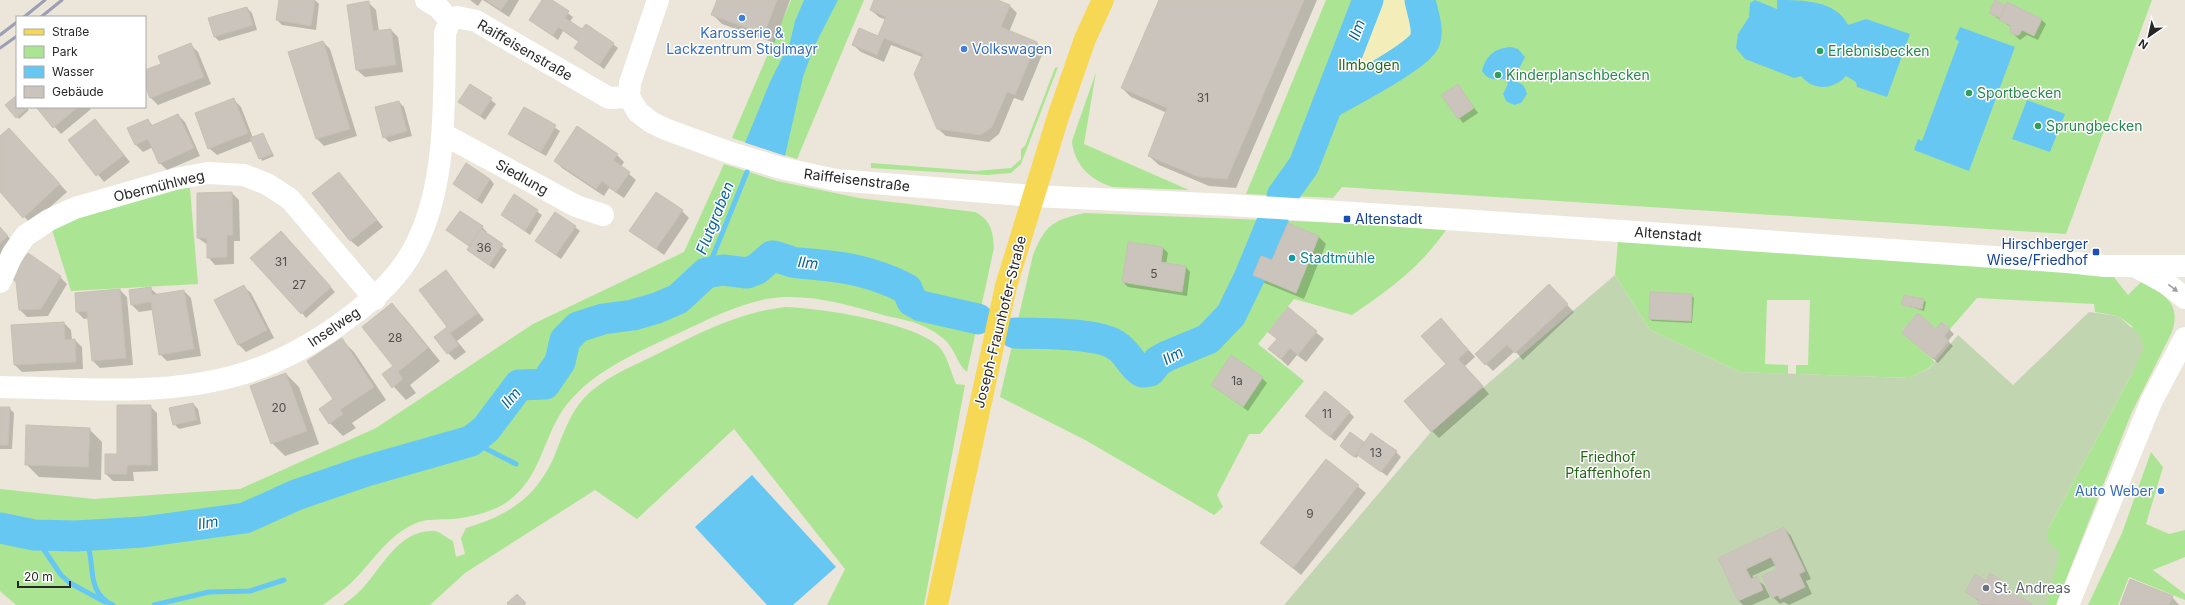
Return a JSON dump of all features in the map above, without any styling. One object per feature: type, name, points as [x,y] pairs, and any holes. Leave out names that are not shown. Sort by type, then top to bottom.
[{"type":"main road","name":"Joseph-Fraunhofer-Straße","points":[[937,605],[1006,286],[1033,196],[1085,40],[1103,0]]},
{"type":"street","points":[[426,0],[439,8],[450,21]]},
{"type":"street","points":[[629,97],[630,83],[658,0]]},
{"type":"street","name":"Raiffeisenstraße","points":[[450,21],[457,17],[476,21],[609,98],[629,97],[638,112],[651,122],[728,152],[781,168],[853,182],[1033,196]]},
{"type":"street","name":"Inselweg","points":[[0,388],[166,388],[238,375],[296,351],[337,326],[375,299],[392,281],[420,238],[432,196],[443,134],[445,33],[450,21]]},
{"type":"street","name":"Siedlung","points":[[443,134],[576,206],[603,215]]},
{"type":"street","name":"Obermühlweg","points":[[0,282],[13,253],[25,236],[53,218],[75,208],[175,179],[208,173],[244,175],[267,184],[290,199],[375,299]]},
{"type":"street","name":"Altenstadt","points":[[1033,196],[1256,207],[2135,267],[2185,266]]},
{"type":"street","name":"Altenstadt","points":[[2135,267],[2160,279],[2185,298]]},
{"type":"street","points":[[2068,605],[2152,400],[2185,338]]},
{"type":"green space","points":[[791,0],[864,0],[797,159],[732,138]]},
{"type":"green space","name":"Ilmbogen","points":[[1326,0],[2152,0],[2066,234],[1342,187],[1333,198],[1246,194]]},
{"type":"green space","points":[[1058,67],[1021,164],[1011,173],[987,175],[871,168],[871,163],[976,171],[1011,168],[1021,159],[1021,149],[1025,146],[1055,68]]},
{"type":"green space","points":[[1096,72],[1084,144],[1189,190],[1112,187],[1091,176],[1080,164],[1073,150],[1072,141]]},
{"type":"green space","points":[[724,164],[777,181],[859,198],[975,212],[985,219],[992,231],[994,248],[967,372],[946,341],[941,336],[924,326],[907,320],[825,300],[796,297],[766,299],[744,305],[712,317],[635,354],[606,370],[592,380],[568,403],[553,427],[537,465],[530,477],[522,488],[506,503],[477,515],[453,519],[424,521],[404,529],[380,550],[351,583],[323,605],[16,605],[0,591],[0,489],[94,499],[240,489],[376,428],[533,324],[684,252]]},
{"type":"green space","points":[[189,177],[198,284],[71,291],[49,220]]},
{"type":"green space","points":[[1084,213],[1448,227],[1427,254],[1404,276],[1352,315],[1294,299],[1258,344],[1304,381],[1260,434],[1249,434],[1217,495],[1223,507],[1214,515],[1087,441],[1000,397],[1033,255],[1042,236],[1051,225]]},
{"type":"green space","points":[[1619,230],[2105,266],[2128,295],[2141,282],[2163,295],[2172,306],[2174,322],[2172,332],[2131,414],[2056,605],[2046,605],[2048,529],[2134,370],[2132,326],[2118,316],[2095,312],[2094,304],[1977,298],[1950,329],[1943,322],[1936,329],[1918,313],[1901,331],[1935,362],[1929,368],[1909,378],[1796,374],[1796,365],[1808,365],[1810,300],[1767,300],[1765,364],[1788,365],[1788,374],[1740,372],[1650,330],[1615,275]],"holes":[[[1904,295],[1924,300],[1921,309],[1902,305]]]},
{"type":"green space","name":"Friedhof Pfaffenhofen","points":[[1615,275],[1650,330],[1740,372],[1909,378],[1930,368],[1958,335],[2013,385],[2089,312],[2118,316],[2140,335],[2144,348],[2134,370],[2048,529],[2048,541],[2060,553],[2046,605],[2030,605],[2031,603],[1998,584],[2001,580],[1990,573],[1986,581],[1975,575],[1965,592],[1980,601],[1978,604],[1979,605],[1284,605],[1430,433]],"holes":[[[1784,527],[1805,571],[1799,574],[1805,587],[1780,599],[1778,595],[1772,598],[1762,576],[1777,569],[1771,557],[1746,569],[1751,579],[1757,577],[1763,590],[1738,601],[1718,558]]]},
{"type":"green space","points":[[786,307],[822,310],[844,314],[892,325],[913,332],[930,340],[941,349],[948,361],[956,384],[965,385],[924,605],[827,605],[845,569],[734,429],[637,519],[595,490],[465,573],[430,605],[343,605],[360,591],[391,552],[410,537],[421,532],[436,531],[441,533],[453,541],[456,557],[465,554],[461,538],[466,528],[495,518],[519,503],[529,494],[547,471],[566,426],[574,412],[584,398],[599,385],[633,365],[716,326],[750,314]]},
{"type":"green space","points":[[2151,452],[2163,467],[2146,524],[2169,534],[2185,530],[2185,557],[2153,570],[2185,594],[2185,600],[2129,577],[2118,605],[2088,605],[2122,533]]},
{"type":"sand","points":[[1378,0],[1415,0],[1420,35],[1418,43],[1345,84]]},
{"type":"water","points":[[804,0],[838,0],[814,47],[803,77],[785,156],[745,143],[770,82],[790,42],[795,21]]},
{"type":"water","name":"Erlebnisbecken","points":[[1755,0],[1777,9],[1777,0],[1797,0],[1817,3],[1827,6],[1835,11],[1843,17],[1848,25],[1866,19],[1910,34],[1887,97],[1857,87],[1856,82],[1846,76],[1836,84],[1824,87],[1817,86],[1806,81],[1801,76],[1794,78],[1745,59],[1736,48],[1738,34],[1749,17],[1750,3]]},
{"type":"water","name":"Sportbecken","points":[[1960,27],[2015,47],[1969,171],[1914,150],[1918,139],[1922,141],[1959,41],[1955,39]]},
{"type":"water","name":"Kinderplanschbecken","points":[[1511,47],[1518,49],[1525,57],[1519,69],[1510,71],[1510,74],[1515,82],[1523,85],[1527,94],[1521,103],[1514,105],[1506,101],[1503,94],[1508,84],[1505,79],[1492,79],[1482,71],[1486,61],[1492,53],[1500,49]]},
{"type":"water","name":"Sprungbecken","points":[[2027,100],[2065,114],[2050,152],[2012,139]]},
{"type":"water","points":[[752,475],[836,567],[793,605],[767,605],[695,527]]},
{"type":"pier","points":[[743,142],[785,156],[785,158],[744,144]]},
{"type":"building","points":[[279,0],[315,0],[311,26],[276,20]]},
{"type":"building","points":[[486,0],[508,0],[501,10]]},
{"type":"building","points":[[542,0],[552,0],[569,11],[565,18],[582,29],[586,24],[614,43],[599,65],[574,48],[579,41],[558,27],[553,36],[529,20]]},
{"type":"building","points":[[717,0],[777,0],[764,34],[711,15]]},
{"type":"building","points":[[874,0],[998,0],[1010,5],[1001,27],[1037,42],[1015,95],[1007,92],[992,127],[981,135],[937,129],[914,74],[923,54],[884,38],[877,55],[852,45],[859,28],[878,36],[886,17],[870,10]]},
{"type":"building","points":[[1159,0],[1304,0],[1227,179],[1199,177],[1148,156],[1167,108],[1121,88]]},
{"type":"building","points":[[1995,0],[2005,5],[2000,18],[1989,13]]},
{"type":"building","points":[[369,1],[373,31],[391,29],[396,65],[356,70],[347,5]]},
{"type":"building","points":[[2007,2],[2042,19],[2034,36],[2022,30],[2019,35],[2015,35],[2011,33],[2010,25],[1999,20]]},
{"type":"building","points":[[247,7],[253,25],[214,37],[208,18]]},
{"type":"building","points":[[323,41],[350,129],[316,139],[288,52]]},
{"type":"building","points":[[191,43],[204,77],[150,98],[146,88],[146,70],[161,64],[158,56]]},
{"type":"building","points":[[470,84],[492,98],[480,116],[458,102]]},
{"type":"building","points":[[1458,84],[1474,108],[1458,119],[1441,95]]},
{"type":"building","points":[[16,96],[16,108],[28,108],[16,118],[5,105]]},
{"type":"building","points":[[234,98],[248,133],[208,149],[195,113]]},
{"type":"building","points":[[399,101],[407,131],[383,138],[375,107]]},
{"type":"building","points":[[524,107],[556,125],[541,152],[508,134]]},
{"type":"building","points":[[37,108],[77,108],[53,128]]},
{"type":"building","points":[[178,114],[194,148],[159,164],[148,139],[135,145],[127,128],[148,119],[151,126]]},
{"type":"building","points":[[95,119],[124,155],[96,176],[68,140]]},
{"type":"building","points":[[577,126],[618,154],[613,160],[630,172],[616,192],[602,181],[596,189],[554,161]]},
{"type":"building","points":[[9,128],[60,184],[23,218],[0,192],[0,136]]},
{"type":"building","points":[[263,133],[272,154],[259,159],[250,138]]},
{"type":"building","points":[[466,163],[490,179],[477,200],[453,184]]},
{"type":"building","points":[[339,172],[377,220],[350,241],[312,193]]},
{"type":"building","points":[[232,192],[233,235],[227,235],[227,257],[207,258],[207,238],[197,238],[197,193]]},
{"type":"building","points":[[656,192],[683,210],[656,249],[629,231]]},
{"type":"building","points":[[514,194],[538,210],[525,231],[501,215]]},
{"type":"building","points":[[460,211],[483,226],[469,246],[446,230]]},
{"type":"building","points":[[555,212],[576,226],[556,255],[535,241]]},
{"type":"building","name":"Stadtmühle","points":[[1288,223],[1319,236],[1296,293],[1253,275],[1261,256],[1272,260]]},
{"type":"building","points":[[0,227],[8,236],[0,243]]},
{"type":"building","points":[[481,229],[503,244],[489,265],[467,250]]},
{"type":"building","points":[[281,231],[331,287],[301,314],[250,258]]},
{"type":"building","points":[[1128,242],[1163,247],[1161,262],[1186,266],[1182,292],[1122,282]]},
{"type":"building","points":[[28,253],[61,276],[41,309],[19,310],[16,282],[11,278]]},
{"type":"building","points":[[446,270],[478,313],[450,333],[459,345],[447,354],[434,337],[447,327],[419,290]]},
{"type":"building","points":[[1549,284],[1568,304],[1515,353],[1507,345],[1485,365],[1475,354]]},
{"type":"building","points":[[244,285],[267,330],[238,345],[214,300]]},
{"type":"building","points":[[151,287],[152,295],[184,290],[194,349],[159,355],[151,302],[131,305],[129,290]]},
{"type":"building","points":[[120,289],[126,358],[92,361],[87,311],[76,312],[75,293]]},
{"type":"building","points":[[1650,292],[1692,294],[1691,321],[1649,319]]},
{"type":"building","points":[[1904,295],[1914,297],[1911,307],[1901,305]]},
{"type":"building","points":[[1914,297],[1924,299],[1922,309],[1911,307]]},
{"type":"building","points":[[392,303],[428,348],[398,372],[403,379],[392,388],[382,374],[393,366],[362,327]]},
{"type":"building","points":[[1288,307],[1317,331],[1298,355],[1290,348],[1281,359],[1268,349],[1277,339],[1268,332]]},
{"type":"building","points":[[1918,313],[1936,329],[1942,322],[1950,329],[1944,336],[1949,341],[1933,359],[1901,332]]},
{"type":"building","points":[[1441,318],[1468,350],[1458,359],[1483,386],[1431,432],[1404,401],[1446,364],[1421,336]]},
{"type":"building","points":[[64,322],[65,340],[75,339],[76,362],[14,365],[11,325]]},
{"type":"building","points":[[342,338],[374,387],[340,410],[343,414],[329,424],[319,409],[333,399],[307,361]]},
{"type":"building","points":[[1231,355],[1263,377],[1243,407],[1211,385]]},
{"type":"building","points":[[286,373],[307,431],[271,444],[250,386]]},
{"type":"building","points":[[1325,391],[1350,412],[1330,437],[1305,416]]},
{"type":"building","points":[[193,403],[197,420],[173,425],[169,408]]},
{"type":"building","points":[[117,405],[151,405],[151,465],[127,465],[127,474],[105,474],[105,454],[117,454]]},
{"type":"building","points":[[0,407],[10,407],[8,445],[0,445]]},
{"type":"building","points":[[26,425],[90,428],[88,467],[25,465]]},
{"type":"building","points":[[1350,432],[1364,442],[1354,457],[1340,446]]},
{"type":"building","points":[[1371,433],[1397,451],[1381,472],[1356,454]]},
{"type":"building","points":[[1326,459],[1359,485],[1293,568],[1260,543]]},
{"type":"building","points":[[1784,527],[1805,571],[1799,574],[1805,587],[1780,599],[1778,595],[1772,598],[1762,576],[1777,569],[1771,557],[1746,569],[1751,579],[1757,576],[1763,590],[1738,601],[1718,558]]},
{"type":"building","name":"St. Andreas","points":[[1990,573],[2001,580],[1998,584],[2031,603],[2030,605],[1977,604],[1980,601],[1965,592],[1975,574],[1986,581]]},
{"type":"building","points":[[2130,579],[2173,596],[2169,605],[2120,605]]},
{"type":"building","points":[[517,594],[526,603],[524,605],[508,605],[507,603]]},
{"type":"waterway","name":"Ilm","points":[[1282,196],[1304,165],[1368,0]]},
{"type":"waterway","name":"Ilm","points":[[1328,104],[1397,64],[1420,47],[1426,36],[1425,20],[1420,0]]},
{"type":"waterway","name":"Flutgraben","points":[[706,273],[747,172]]},
{"type":"waterway","name":"Ilm","points":[[1015,333],[1083,336],[1108,341],[1121,349],[1142,372],[1150,371],[1158,361],[1167,356],[1208,339],[1231,315],[1249,278],[1273,220]]},
{"type":"waterway","name":"Ilm","points":[[0,528],[34,535],[76,536],[143,532],[245,518],[296,495],[366,471],[471,441],[486,429],[519,385],[545,384],[560,362],[565,340],[578,327],[603,319],[633,315],[657,308],[678,299],[706,273],[723,270],[747,273],[757,269],[772,256],[796,263],[828,266],[868,273],[881,277],[907,289],[912,301],[921,306],[978,319]]},
{"type":"waterway","points":[[471,441],[516,464]]},
{"type":"waterway","points":[[34,535],[61,575],[70,583],[105,602]]},
{"type":"waterway","points":[[76,536],[87,545],[89,550],[94,580],[99,594],[113,605]]},
{"type":"waterway","points":[[154,605],[209,592],[250,591],[284,580]]},
{"type":"railway","points":[[25,16],[45,0]]},
{"type":"railway","points":[[42,16],[62,0]]},
{"type":"railway","points":[[0,35],[16,23]]},
{"type":"railway","points":[[0,48],[16,37]]},
{"type":"place","name":"Karosserie & Lackzentrum Stiglmayr","points":[[742,18]]},
{"type":"place","name":"Volkswagen","points":[[964,49]]},
{"type":"place","name":"Erlebnisbecken","points":[[1820,51]]},
{"type":"place","name":"Kinderplanschbecken","points":[[1498,75]]},
{"type":"place","name":"Sportbecken","points":[[1969,93]]},
{"type":"place","name":"Sprungbecken","points":[[2038,126]]},
{"type":"place","name":"Altenstadt","points":[[1347,219]]},
{"type":"place","name":"Hirschberger Wiese/Friedhof","points":[[2096,252]]},
{"type":"place","name":"Stadtmühle","points":[[1292,258]]},
{"type":"place","name":"Auto Weber","points":[[2161,491]]},
{"type":"place","name":"St. Andreas","points":[[1986,588]]}]
